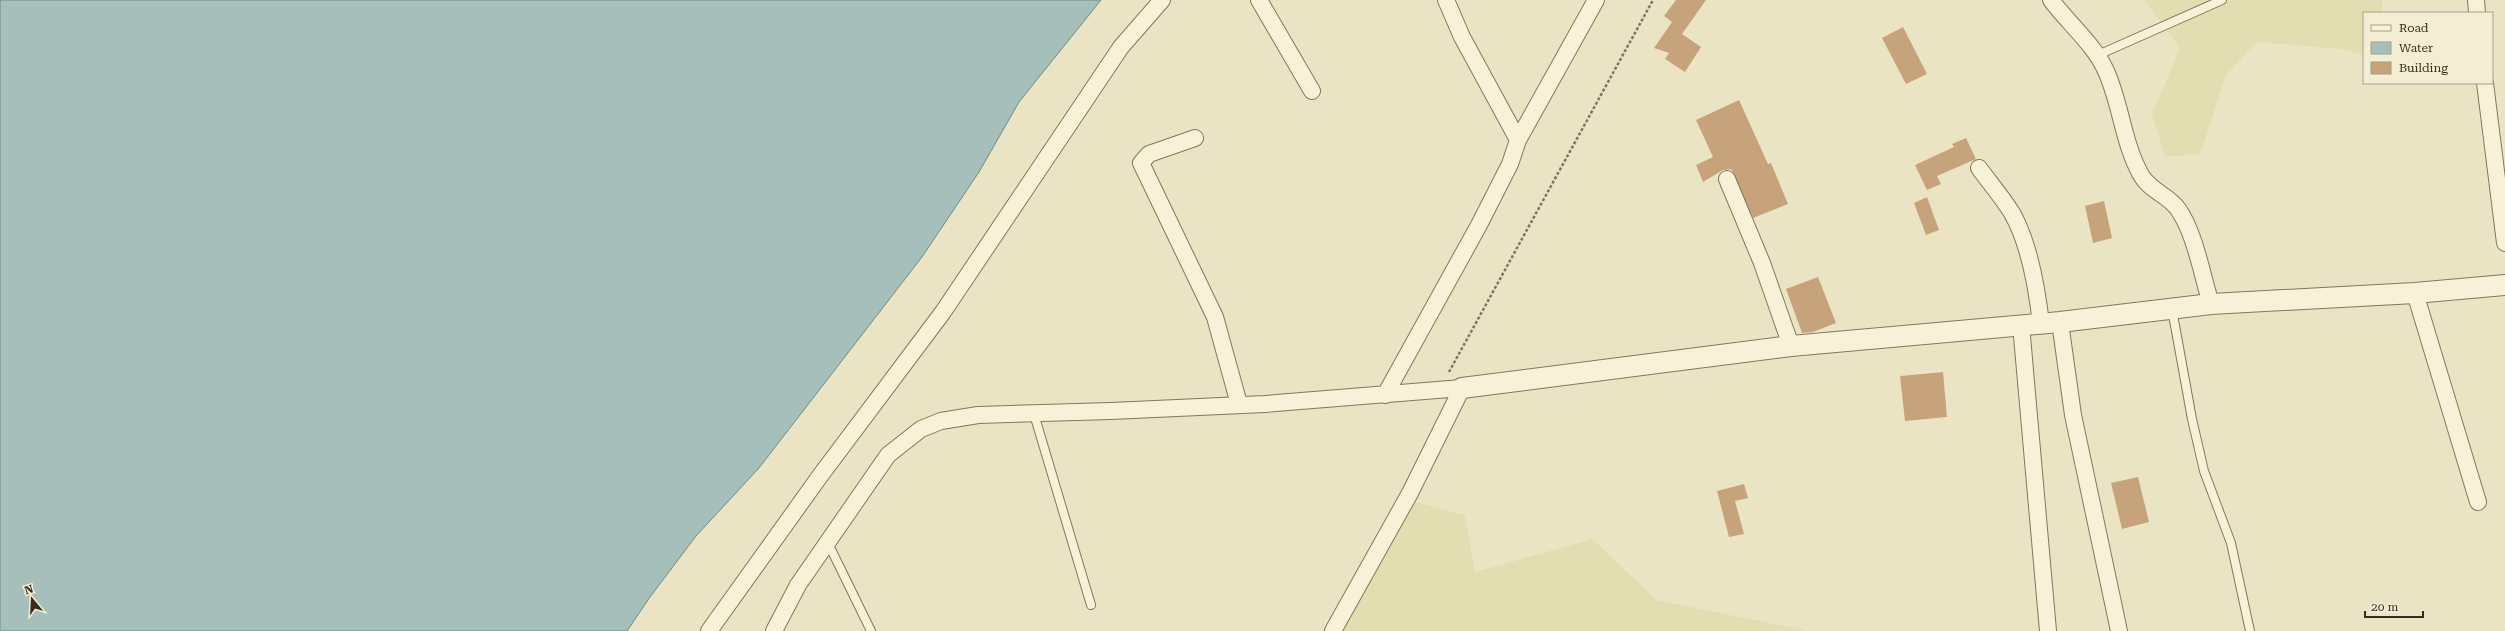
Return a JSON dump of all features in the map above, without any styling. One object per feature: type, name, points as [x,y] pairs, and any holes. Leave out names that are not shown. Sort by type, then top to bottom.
[{"type":"street","points":[[709,631],[820,476],[943,312],[1121,47],[1162,0]]},
{"type":"street","points":[[1259,0],[1312,91]]},
{"type":"street","points":[[1446,0],[1462,37],[1518,140]]},
{"type":"street","points":[[1385,394],[1479,225],[1510,164],[1518,140],[1596,0]]},
{"type":"street","points":[[2051,0],[2098,55],[2118,102],[2130,149],[2140,174],[2147,184],[2168,199],[2182,217],[2211,304]]},
{"type":"street","points":[[2476,0],[2477,12]]},
{"type":"street","points":[[2485,84],[2505,244]]},
{"type":"street","points":[[1195,138],[1149,154],[1141,163],[1215,317],[1239,404]]},
{"type":"street","points":[[1979,168],[2012,213],[2018,227],[2038,294],[2051,323],[2073,415],[2119,631]]},
{"type":"street","points":[[1727,179],[1762,263],[1791,346]]},
{"type":"street","points":[[774,631],[798,585],[828,543],[864,487],[888,455],[921,429],[941,421],[978,415],[1034,414],[1239,404],[1439,391],[1791,346],[2051,323],[2211,304],[2415,293],[2505,285]]},
{"type":"street","points":[[2415,293],[2478,502]]},
{"type":"street","points":[[2021,325],[2048,631]]},
{"type":"street","points":[[1333,631],[1410,493],[1462,388]]},
{"type":"lane","points":[[2098,55],[2222,0]]},
{"type":"lane","points":[[2172,309],[2204,471],[2231,543],[2250,631]]},
{"type":"lane","points":[[1034,414],[1091,605]]},
{"type":"lane","points":[[828,543],[871,631]]},
{"type":"path","points":[[1439,391],[1653,0]]},
{"type":"shaded area","points":[[2144,0],[2382,0],[2383,12],[2363,12],[2363,55],[2339,49],[2257,42],[2226,75],[2200,154],[2165,157],[2152,114],[2180,48]]},
{"type":"shaded area","points":[[1408,500],[1465,515],[1475,572],[1593,539],[1656,600],[1808,631],[1341,631]]},
{"type":"water","points":[[0,0],[1101,0],[1019,102],[979,172],[922,257],[759,468],[696,536],[650,597],[627,631],[0,631]]},
{"type":"building","points":[[1676,0],[1706,0],[1682,34],[1701,47],[1685,72],[1665,59],[1669,53],[1654,48],[1672,22],[1664,16]]},
{"type":"building","points":[[1903,27],[1927,74],[1906,84],[1882,38]]},
{"type":"building","points":[[1739,100],[1768,164],[1771,163],[1788,204],[1753,218],[1731,169],[1723,170],[1703,182],[1696,165],[1713,157],[1696,120]]},
{"type":"building","points":[[1966,138],[1976,159],[1937,176],[1941,184],[1927,190],[1915,165],[1954,147],[1952,144]]},
{"type":"building","points":[[1927,197],[1939,230],[1926,235],[1914,203]]},
{"type":"building","points":[[2104,201],[2112,238],[2093,243],[2085,206]]},
{"type":"building","points":[[1818,277],[1836,323],[1813,332],[1802,333],[1786,289]]},
{"type":"building","points":[[1943,372],[1947,417],[1905,421],[1900,376]]},
{"type":"building","points":[[2138,477],[2149,522],[2122,529],[2111,483]]},
{"type":"building","points":[[1744,484],[1748,498],[1735,501],[1744,534],[1729,537],[1717,491]]}]
